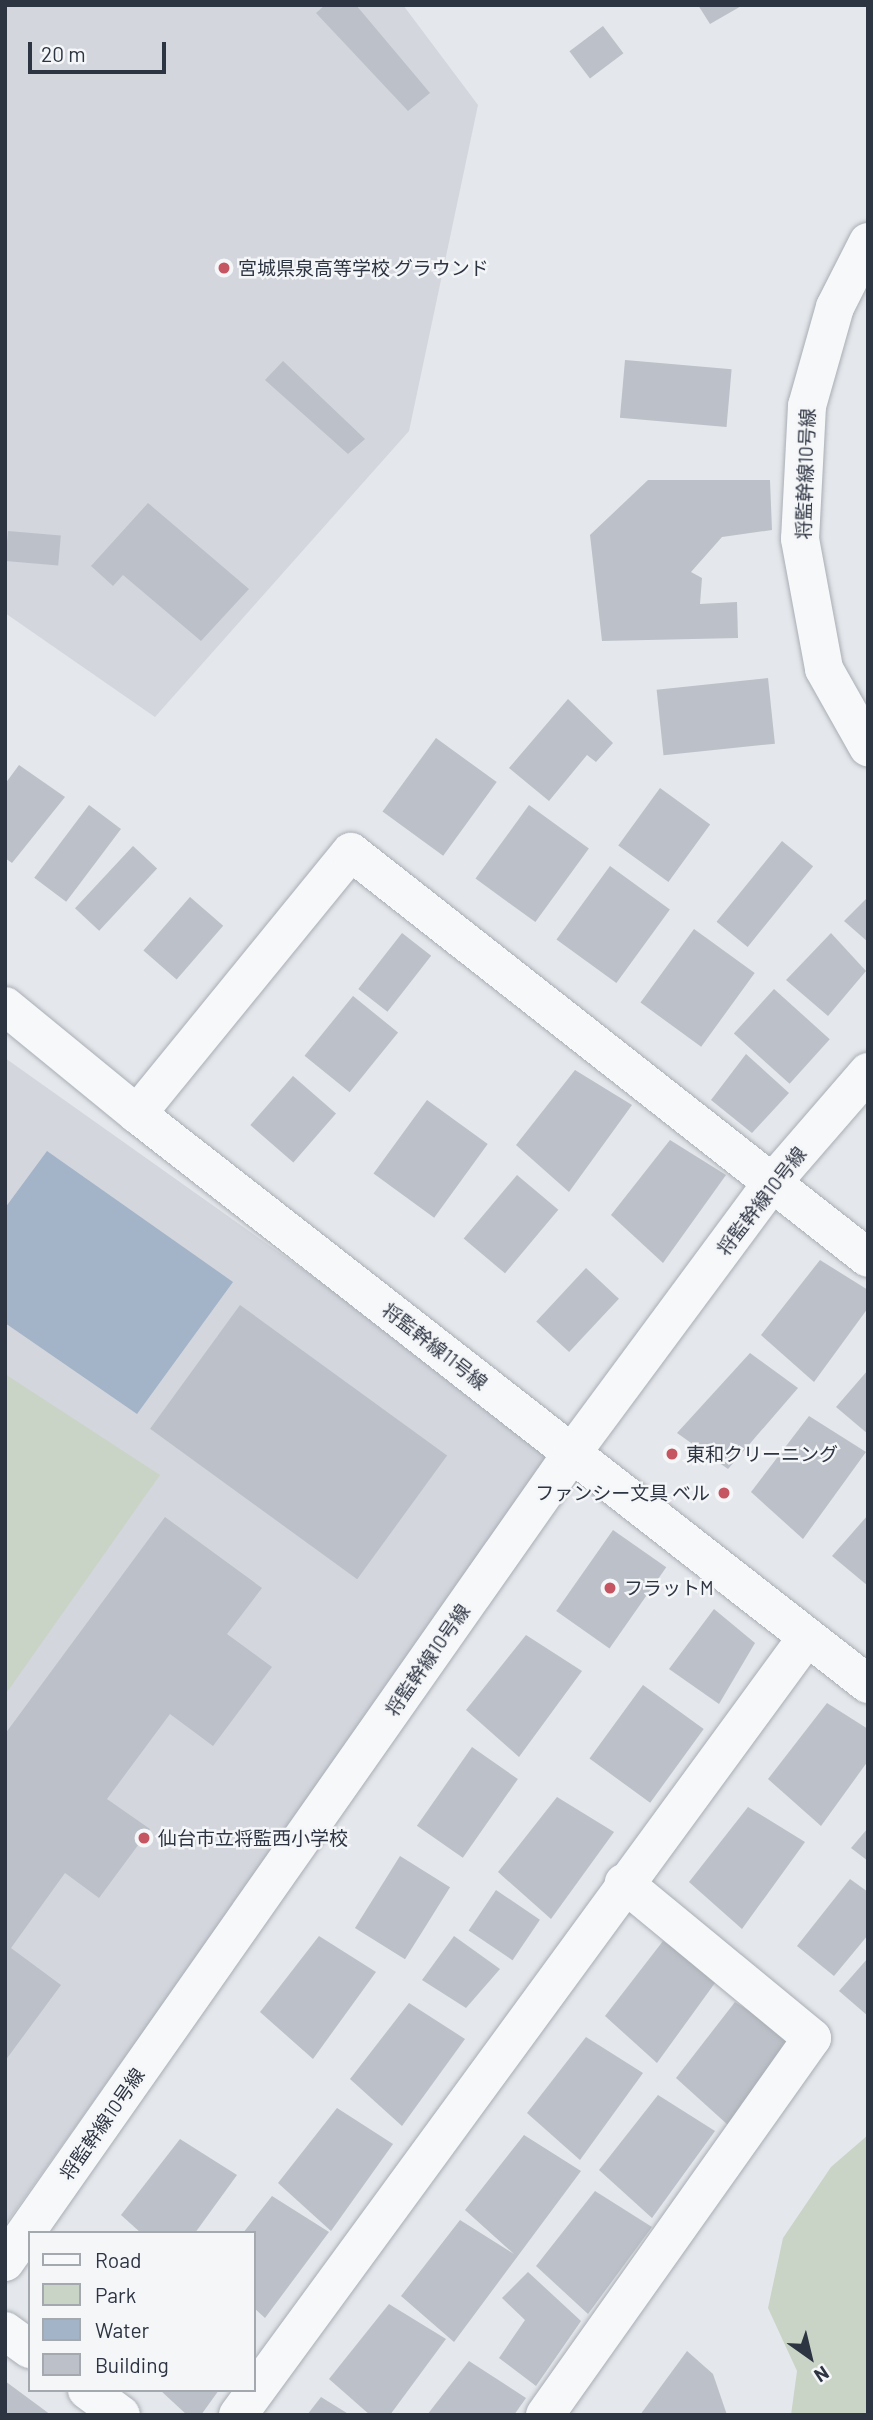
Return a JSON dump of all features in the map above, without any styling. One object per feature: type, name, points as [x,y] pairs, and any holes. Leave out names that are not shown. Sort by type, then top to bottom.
[{"type":"street","name":"将監幹線10号線","points":[[868,242],[835,307],[807,406],[800,539],[824,669],[868,747]]},
{"type":"street","points":[[136,1114],[351,852],[868,1258]]},
{"type":"street","name":"将監幹線11号線","points":[[5,1006],[136,1114],[868,1684]]},
{"type":"street","name":"将監幹線10号線","points":[[5,2262],[572,1453],[772,1183],[868,1072]]},
{"type":"street","points":[[256,2390],[624,1883],[807,1637]]},
{"type":"street","points":[[545,2415],[812,2038],[624,1883]]},
{"type":"street","points":[[5,2331],[28,2348]]},
{"type":"street","points":[[90,2392],[121,2415]]},
{"type":"street","points":[[238,2415],[255,2392]]},
{"type":"shaded area","name":"宮城県泉高等学校 グラウンド","points":[[5,5],[403,5],[478,105],[409,431],[155,717],[5,613]]},
{"type":"shaded area","name":"仙台市立将監西小学校","points":[[5,1058],[559,1451],[5,2225]]},
{"type":"green space","points":[[5,1374],[160,1475],[5,1695]]},
{"type":"green space","points":[[868,2135],[868,2415],[791,2415],[797,2371],[768,2308],[783,2238],[831,2167]]},
{"type":"water","points":[[47,1151],[233,1282],[137,1414],[5,1323],[5,1208]]},
{"type":"building","points":[[325,5],[356,5],[430,93],[408,111],[316,13]]},
{"type":"building","points":[[698,5],[743,5],[710,24]]},
{"type":"building","points":[[603,26],[623,53],[590,78],[569,51]]},
{"type":"building","points":[[625,360],[732,369],[727,427],[620,418]]},
{"type":"building","points":[[283,361],[365,439],[348,454],[265,380]]},
{"type":"building","points":[[648,480],[770,480],[772,530],[722,537],[691,572],[702,578],[700,604],[737,602],[738,638],[602,641],[590,535]]},
{"type":"building","points":[[148,503],[249,589],[201,641],[123,575],[113,586],[91,566]]},
{"type":"building","points":[[8,531],[61,536],[58,566],[5,561]]},
{"type":"building","points":[[768,678],[775,744],[664,755],[657,690]]},
{"type":"building","points":[[568,699],[613,743],[596,762],[587,755],[549,801],[509,768]]},
{"type":"building","points":[[436,738],[497,782],[443,856],[383,812]]},
{"type":"building","points":[[19,765],[65,797],[12,863],[5,858],[5,784]]},
{"type":"building","points":[[660,788],[710,824],[668,882],[618,845]]},
{"type":"building","points":[[89,805],[121,829],[66,902],[34,878]]},
{"type":"building","points":[[529,805],[589,848],[535,922],[476,879]]},
{"type":"building","points":[[782,841],[813,866],[748,947],[717,922]]},
{"type":"building","points":[[133,846],[157,869],[99,931],[75,908]]},
{"type":"building","points":[[610,866],[670,909],[616,983],[557,940]]},
{"type":"building","points":[[190,897],[223,926],[177,979],[143,951]]},
{"type":"building","points":[[868,897],[868,942],[844,921]]},
{"type":"building","points":[[694,929],[755,973],[701,1047],[641,1003]]},
{"type":"building","points":[[402,933],[431,956],[387,1012],[358,989]]},
{"type":"building","points":[[831,933],[866,971],[828,1016],[786,980]]},
{"type":"building","points":[[774,989],[830,1039],[790,1084],[734,1034]]},
{"type":"building","points":[[353,996],[398,1033],[350,1092],[305,1056]]},
{"type":"building","points":[[746,1054],[789,1093],[752,1133],[711,1100]]},
{"type":"building","points":[[575,1070],[632,1105],[569,1192],[516,1145]]},
{"type":"building","points":[[293,1076],[336,1113],[293,1162],[250,1125]]},
{"type":"building","points":[[427,1100],[488,1144],[434,1218],[374,1174]]},
{"type":"building","points":[[670,1140],[726,1175],[663,1263],[611,1215]]},
{"type":"building","points":[[517,1175],[558,1210],[505,1273],[464,1239]]},
{"type":"building","points":[[820,1260],[868,1290],[868,1308],[814,1382],[761,1335]]},
{"type":"building","points":[[586,1268],[619,1299],[569,1352],[536,1321]]},
{"type":"building","points":[[240,1305],[447,1455],[357,1579],[150,1429]]},
{"type":"building","points":[[750,1353],[798,1388],[728,1469],[677,1433]]},
{"type":"building","points":[[868,1370],[868,1434],[836,1407]]},
{"type":"building","points":[[809,1416],[866,1452],[803,1539],[751,1492]]},
{"type":"building","points":[[868,1515],[868,1586],[832,1556]]},
{"type":"building","points":[[165,1517],[262,1588],[227,1634],[272,1667],[213,1746],[170,1714],[107,1799],[150,1829],[99,1898],[65,1873],[11,1948],[61,1985],[5,2061],[5,1734]]},
{"type":"building","name":"フラットM","points":[[613,1530],[666,1567],[609,1648],[556,1611]]},
{"type":"building","points":[[714,1609],[755,1643],[719,1704],[669,1669]]},
{"type":"building","points":[[526,1635],[582,1671],[519,1757],[466,1710]]},
{"type":"building","points":[[643,1685],[704,1729],[650,1803],[590,1759]]},
{"type":"building","points":[[827,1703],[868,1729],[868,1761],[821,1826],[768,1779]]},
{"type":"building","points":[[472,1747],[518,1779],[463,1858],[417,1826]]},
{"type":"building","points":[[557,1797],[614,1832],[551,1919],[498,1872]]},
{"type":"building","points":[[748,1807],[805,1842],[742,1929],[689,1882]]},
{"type":"building","points":[[868,1828],[868,1861],[851,1848]]},
{"type":"building","points":[[400,1856],[450,1887],[405,1959],[355,1928]]},
{"type":"building","points":[[850,1879],[868,1892],[868,1935],[834,1976],[797,1946]]},
{"type":"building","points":[[496,1890],[540,1920],[513,1960],[469,1931]]},
{"type":"building","points":[[319,1936],[376,1972],[313,2059],[260,2012]]},
{"type":"building","points":[[454,1936],[500,1969],[466,2008],[422,1980]]},
{"type":"building","points":[[663,1941],[720,1976],[657,2063],[605,2016]]},
{"type":"building","points":[[868,1958],[868,2016],[839,1991]]},
{"type":"building","points":[[735,2002],[792,2038],[728,2125],[676,2078]]},
{"type":"building","points":[[409,2003],[465,2039],[402,2126],[350,2079]]},
{"type":"building","points":[[586,2037],[643,2073],[580,2160],[527,2113]]},
{"type":"building","points":[[658,2095],[715,2131],[652,2218],[599,2170]]},
{"type":"building","points":[[337,2108],[393,2144],[331,2231],[278,2183]]},
{"type":"building","points":[[524,2135],[581,2171],[454,2342],[401,2296],[460,2220],[514,2254],[465,2210]]},
{"type":"building","points":[[180,2139],[237,2175],[196,2231],[139,2231],[121,2215]]},
{"type":"building","points":[[595,2191],[652,2227],[588,2314],[536,2266]]},
{"type":"building","points":[[272,2196],[329,2232],[265,2318],[256,2310],[256,2231],[245,2231]]},
{"type":"building","points":[[528,2272],[581,2321],[536,2386],[499,2358],[525,2320],[502,2298]]},
{"type":"building","points":[[389,2304],[446,2339],[390,2415],[370,2415],[329,2379]]},
{"type":"building","points":[[687,2351],[713,2374],[727,2415],[640,2415]]},
{"type":"building","points":[[469,2361],[526,2398],[514,2415],[427,2415]]},
{"type":"building","points":[[5,2381],[51,2415],[5,2415]]},
{"type":"building","points":[[162,2392],[218,2392],[201,2415],[187,2415]]},
{"type":"building","points":[[321,2397],[350,2415],[307,2415]]},
{"type":"place","name":"宮城県泉高等学校 グラウンド","points":[[224,268]]},
{"type":"place","name":"東和クリーニング","points":[[672,1454]]},
{"type":"place","name":"ファンシー文具 ベル","points":[[724,1493]]},
{"type":"place","name":"フラットM","points":[[610,1588]]},
{"type":"place","name":"仙台市立将監西小学校","points":[[144,1838]]}]
